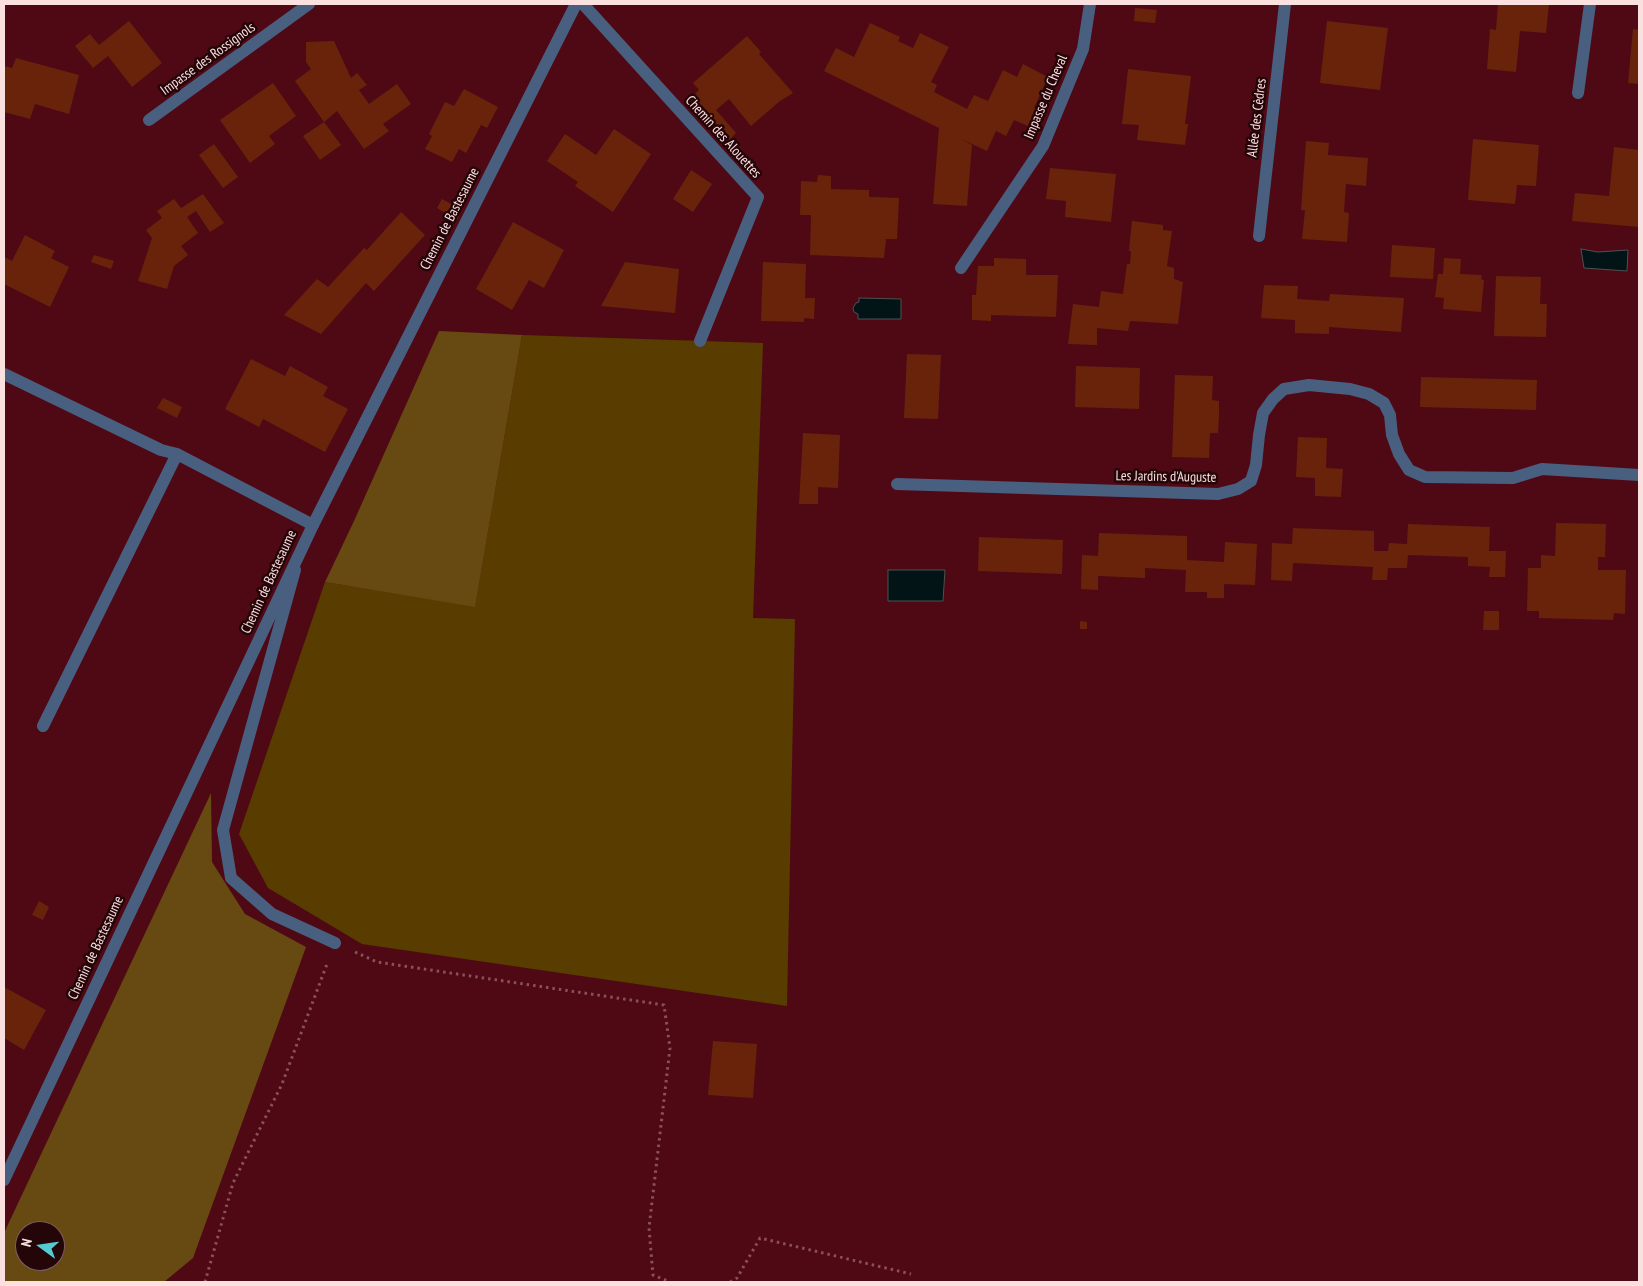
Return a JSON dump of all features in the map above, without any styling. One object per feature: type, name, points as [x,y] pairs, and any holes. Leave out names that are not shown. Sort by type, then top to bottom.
[{"type":"street","name":"Impasse des Rossignols","points":[[149,120],[309,4]]},
{"type":"street","name":"Chemin de Bastesaume","points":[[4,1180],[301,549],[576,4]]},
{"type":"street","name":"Chemin des Alouettes","points":[[583,4],[758,197],[700,341]]},
{"type":"street","name":"Impasse du Cheval","points":[[961,268],[1043,146],[1083,49],[1090,4]]},
{"type":"street","name":"Allée des Cèdres","points":[[1259,236],[1285,4]]},
{"type":"street","points":[[1578,93],[1590,4]]},
{"type":"street","points":[[4,374],[162,450],[177,454],[313,525]]},
{"type":"street","name":"Les Jardins d'Auguste","points":[[897,484],[1218,494],[1238,489],[1251,481],[1256,465],[1263,412],[1273,399],[1284,389],[1309,385],[1350,389],[1369,394],[1384,402],[1390,415],[1392,435],[1399,454],[1409,470],[1425,477],[1513,478],[1542,469],[1639,475]]},
{"type":"street","points":[[43,726],[177,454]]},
{"type":"street","points":[[301,549],[223,830],[231,878],[272,914],[335,943]]},
{"type":"path","points":[[205,1282],[233,1183],[282,1084],[335,943],[377,962],[664,1005],[670,1048],[650,1228],[653,1275],[670,1282]]},
{"type":"path","points":[[730,1282],[737,1278],[760,1238],[911,1274]]},
{"type":"shaded area","points":[[1581,249],[1598,252],[1628,250],[1627,271],[1584,268]]},
{"type":"shaded area","points":[[859,298],[901,299],[901,319],[858,319],[858,314],[854,312],[853,308],[859,302]]},
{"type":"shaded area","points":[[439,331],[522,335],[475,607],[325,582]]},
{"type":"shaded area","points":[[522,335],[763,343],[753,618],[795,619],[787,1006],[362,944],[268,888],[239,834],[325,582],[475,606]]},
{"type":"shaded area","points":[[888,570],[945,570],[943,601],[888,601]]},
{"type":"shaded area","points":[[211,793],[212,862],[245,914],[306,947],[193,1258],[164,1282],[4,1282],[4,1233]]},
{"type":"building","points":[[1498,4],[1549,4],[1546,33],[1520,31],[1516,72],[1487,69],[1490,29],[1496,30]]},
{"type":"building","points":[[1135,8],[1157,10],[1155,23],[1134,21]]},
{"type":"building","points":[[129,21],[162,63],[132,87],[108,56],[93,68],[75,46],[90,34],[99,45]]},
{"type":"building","points":[[1327,21],[1388,28],[1380,90],[1320,83]]},
{"type":"building","points":[[870,23],[900,37],[898,41],[913,48],[920,33],[949,47],[931,82],[937,85],[934,92],[967,109],[974,95],[988,101],[1003,70],[1017,77],[1023,64],[1048,77],[1034,108],[1043,112],[1035,129],[1014,120],[1006,136],[996,131],[987,151],[961,139],[972,145],[967,206],[933,204],[939,128],[824,71],[836,48],[854,57]]},
{"type":"building","points":[[1633,29],[1639,30],[1639,84],[1628,83]]},
{"type":"building","points":[[747,36],[761,52],[759,54],[793,93],[780,101],[751,126],[729,99],[716,110],[736,133],[732,137],[743,151],[735,159],[687,101],[699,90],[693,83]]},
{"type":"building","points":[[334,41],[351,78],[357,73],[367,85],[359,90],[369,104],[397,84],[411,104],[383,124],[389,131],[364,149],[337,111],[324,122],[295,81],[311,69],[306,62],[306,42]]},
{"type":"building","points":[[16,58],[79,75],[69,114],[35,104],[30,119],[4,112],[4,66],[12,68]]},
{"type":"building","points":[[1128,69],[1191,76],[1185,124],[1188,124],[1185,145],[1137,140],[1139,125],[1122,124]]},
{"type":"building","points":[[273,83],[296,116],[269,136],[275,144],[250,163],[220,120]]},
{"type":"building","points":[[464,89],[498,107],[487,128],[481,125],[466,153],[459,149],[452,162],[425,149],[432,136],[429,134],[445,102],[454,106]]},
{"type":"building","points":[[324,122],[341,145],[320,160],[303,136]]},
{"type":"building","points":[[614,129],[651,154],[613,212],[575,186],[578,182],[547,161],[565,134],[596,155]]},
{"type":"building","points":[[1473,139],[1539,145],[1536,186],[1517,185],[1515,204],[1468,200]]},
{"type":"building","points":[[1306,141],[1329,143],[1328,155],[1368,158],[1366,186],[1346,184],[1344,212],[1349,213],[1347,242],[1302,239],[1305,210],[1301,210]]},
{"type":"building","points":[[214,144],[238,177],[223,188],[199,155]]},
{"type":"building","points":[[1614,147],[1639,150],[1639,227],[1572,221],[1575,193],[1609,196]]},
{"type":"building","points":[[1050,168],[1116,174],[1111,222],[1065,217],[1066,201],[1046,199]]},
{"type":"building","points":[[691,170],[712,184],[693,212],[673,199]]},
{"type":"building","points":[[818,175],[831,176],[831,189],[869,190],[869,197],[899,198],[897,239],[886,239],[884,258],[810,255],[811,215],[800,215],[801,181],[817,182]]},
{"type":"building","points":[[203,194],[224,223],[210,232],[196,211],[187,217],[198,233],[181,246],[188,255],[174,266],[167,289],[138,281],[152,238],[146,230],[162,218],[157,211],[174,199],[181,208]]},
{"type":"building","points":[[442,199],[462,210],[457,220],[437,208]]},
{"type":"building","points":[[401,212],[425,235],[374,291],[366,283],[321,334],[284,315],[317,279],[328,287],[364,248],[367,250]]},
{"type":"building","points":[[1132,221],[1163,225],[1163,230],[1172,231],[1167,266],[1174,268],[1174,279],[1183,282],[1178,324],[1130,321],[1128,331],[1097,328],[1097,345],[1068,344],[1073,304],[1099,307],[1101,291],[1123,294],[1127,264],[1130,264],[1131,251],[1129,251]]},
{"type":"building","points":[[513,222],[564,250],[544,288],[529,280],[512,310],[476,289]]},
{"type":"building","points":[[25,235],[55,251],[51,258],[69,267],[50,307],[4,284],[4,257],[12,261]]},
{"type":"building","points":[[1392,245],[1435,248],[1433,279],[1390,277]]},
{"type":"building","points":[[94,255],[114,261],[111,269],[91,262]]},
{"type":"building","points":[[994,258],[1026,259],[1026,275],[1058,275],[1056,317],[991,315],[991,321],[972,320],[972,295],[976,295],[978,266],[994,266]]},
{"type":"building","points":[[1444,258],[1461,259],[1460,274],[1482,275],[1481,279],[1484,280],[1481,312],[1443,309],[1444,298],[1435,297],[1438,274],[1443,274]]},
{"type":"building","points":[[625,262],[679,269],[675,313],[601,306]]},
{"type":"building","points":[[763,262],[806,264],[805,298],[815,298],[814,319],[804,318],[804,322],[761,321]]},
{"type":"building","points":[[1496,276],[1541,277],[1540,304],[1547,304],[1546,337],[1494,336]]},
{"type":"building","points":[[1264,285],[1298,286],[1297,299],[1329,301],[1330,294],[1404,298],[1401,332],[1329,327],[1329,334],[1295,333],[1295,320],[1261,318]]},
{"type":"building","points":[[907,354],[941,355],[938,419],[904,418]]},
{"type":"building","points":[[251,359],[285,376],[290,366],[328,387],[323,396],[348,409],[325,452],[263,419],[259,427],[225,409]]},
{"type":"building","points":[[1076,366],[1140,368],[1139,409],[1075,407]]},
{"type":"building","points":[[1175,375],[1213,376],[1212,400],[1219,401],[1219,416],[1218,433],[1210,433],[1209,458],[1172,457]]},
{"type":"building","points":[[1421,377],[1537,380],[1536,410],[1420,407]]},
{"type":"building","points":[[163,398],[182,407],[177,418],[157,408]]},
{"type":"building","points":[[803,433],[840,435],[838,488],[818,487],[818,504],[799,504]]},
{"type":"building","points":[[1298,437],[1327,438],[1326,468],[1343,469],[1341,497],[1315,496],[1315,478],[1296,477]]},
{"type":"building","points":[[1556,523],[1606,524],[1605,557],[1598,557],[1598,570],[1626,570],[1625,614],[1614,613],[1613,620],[1539,618],[1539,611],[1527,611],[1528,568],[1541,568],[1541,555],[1555,556]]},
{"type":"building","points":[[1408,524],[1490,527],[1489,551],[1506,551],[1505,577],[1489,577],[1490,567],[1468,566],[1468,557],[1408,555],[1407,568],[1388,568],[1387,580],[1372,580],[1373,567],[1293,563],[1292,581],[1271,580],[1272,543],[1292,544],[1293,528],[1374,531],[1374,551],[1388,551],[1389,543],[1407,544]]},
{"type":"building","points":[[1099,533],[1187,536],[1187,560],[1224,562],[1225,542],[1257,544],[1255,585],[1224,584],[1224,598],[1207,598],[1207,592],[1185,592],[1186,570],[1145,568],[1145,578],[1098,576],[1098,590],[1081,589],[1082,555],[1098,556]]},
{"type":"building","points":[[979,537],[1063,540],[1062,574],[978,571]]},
{"type":"building","points":[[1484,611],[1499,611],[1499,630],[1483,630]]},
{"type":"building","points":[[1080,621],[1087,622],[1087,629],[1080,629]]},
{"type":"building","points":[[39,901],[49,907],[43,920],[32,915]]},
{"type":"building","points":[[4,987],[46,1010],[24,1050],[4,1038]]},
{"type":"building","points":[[713,1041],[757,1044],[753,1098],[708,1095]]}]
